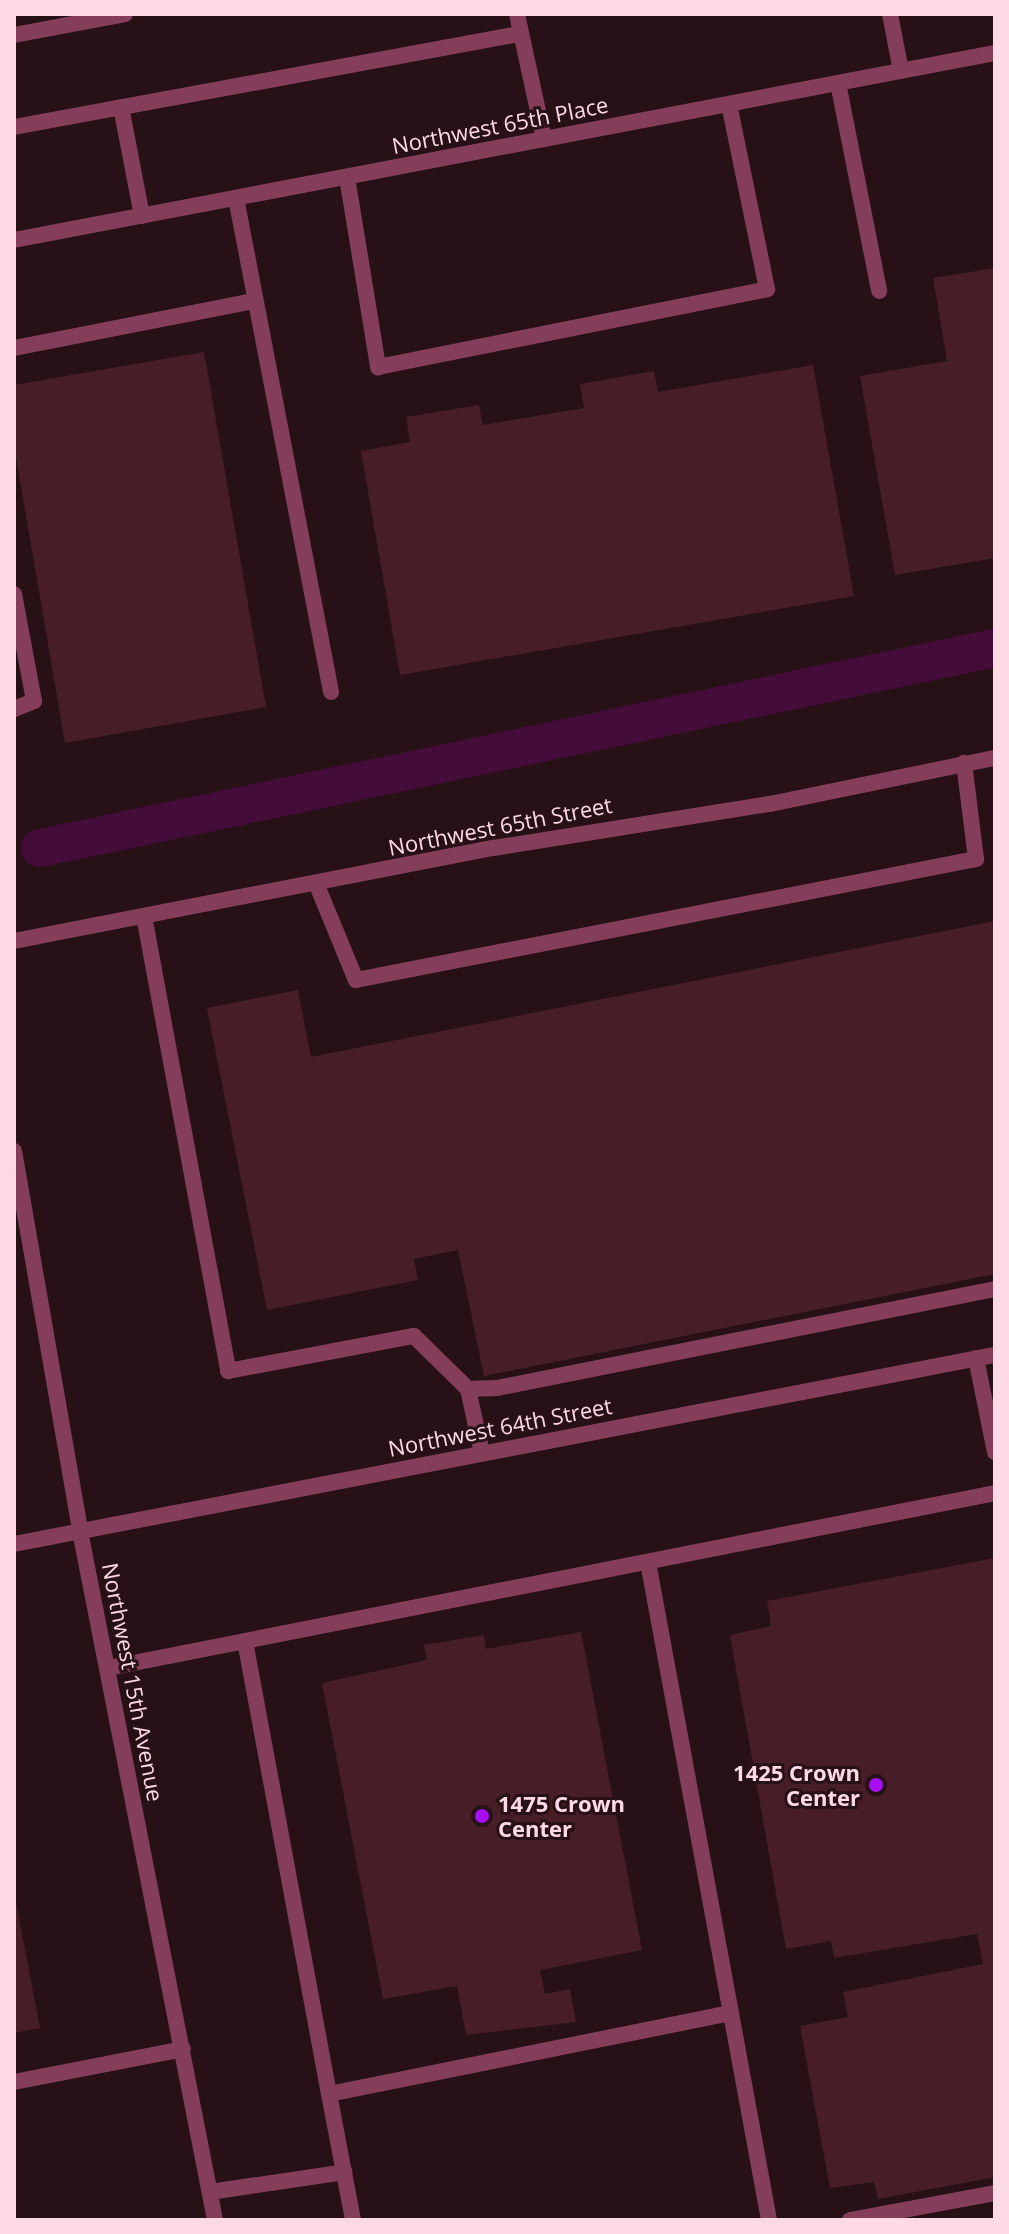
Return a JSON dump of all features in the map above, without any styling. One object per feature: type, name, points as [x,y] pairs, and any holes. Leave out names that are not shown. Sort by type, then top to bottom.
[{"type":"street","points":[[14,35],[125,14]]},
{"type":"street","points":[[517,14],[544,139]]},
{"type":"street","points":[[890,14],[901,71]]},
{"type":"street","points":[[14,127],[519,34]]},
{"type":"street","name":"Northwest 65th Place","points":[[14,240],[995,53]]},
{"type":"street","points":[[838,83],[879,291]]},
{"type":"street","points":[[347,177],[378,367],[767,289],[729,104]]},
{"type":"street","points":[[121,107],[142,216]]},
{"type":"street","points":[[236,198],[331,692]]},
{"type":"street","points":[[14,348],[254,301]]},
{"type":"street","points":[[14,594],[34,701],[14,709]]},
{"type":"street","name":"Northwest 65th Street","points":[[14,941],[603,828],[770,804],[995,758]]},
{"type":"street","points":[[316,883],[356,980],[976,859],[964,763]]},
{"type":"street","points":[[144,916],[228,1371],[414,1336],[468,1389],[482,1453]]},
{"type":"street","name":"Northwest 15th Avenue","points":[[14,1151],[80,1531],[215,2220]]},
{"type":"street","points":[[468,1389],[497,1388],[995,1289]]},
{"type":"street","name":"Northwest 64th Street","points":[[14,1544],[995,1355]]},
{"type":"street","points":[[976,1358],[995,1452]]},
{"type":"street","points":[[108,1668],[995,1493]]},
{"type":"street","points":[[648,1562],[731,2013],[774,2219]]},
{"type":"street","points":[[245,1641],[353,2220]]},
{"type":"street","points":[[329,2094],[731,2013]]},
{"type":"street","points":[[14,2082],[183,2049]]},
{"type":"street","points":[[210,2192],[345,2172]]},
{"type":"street","points":[[850,2220],[995,2193]]},
{"type":"building","points":[[995,268],[995,558],[895,575],[860,376],[947,361],[933,278]]},
{"type":"building","points":[[204,352],[266,707],[65,743],[14,446],[14,385]]},
{"type":"building","points":[[813,365],[854,596],[400,675],[361,451],[410,442],[406,417],[479,405],[483,425],[584,408],[580,384],[654,371],[658,392]]},
{"type":"building","points":[[995,921],[995,1274],[484,1376],[458,1250],[414,1259],[418,1280],[267,1310],[207,1008],[298,990],[311,1057]]},
{"type":"building","name":"1425 Crown Center","points":[[995,1558],[995,2177],[878,2199],[874,2182],[830,2188],[800,2026],[848,2017],[843,1992],[983,1964],[977,1934],[834,1958],[831,1941],[786,1949],[730,1635],[771,1626],[767,1601]]},
{"type":"building","name":"1475 Crown Center","points":[[581,1632],[642,1950],[540,1970],[545,1994],[570,1989],[576,2022],[466,2035],[457,1986],[383,1999],[322,1683],[427,1660],[424,1645],[484,1635],[486,1649]]},
{"type":"building","points":[[14,1892],[40,2028],[14,2033]]},
{"type":"waterway","points":[[40,848],[995,648]]},
{"type":"place","name":"1425 Crown Center","points":[[876,1785]]},
{"type":"place","name":"1475 Crown Center","points":[[482,1816]]}]
